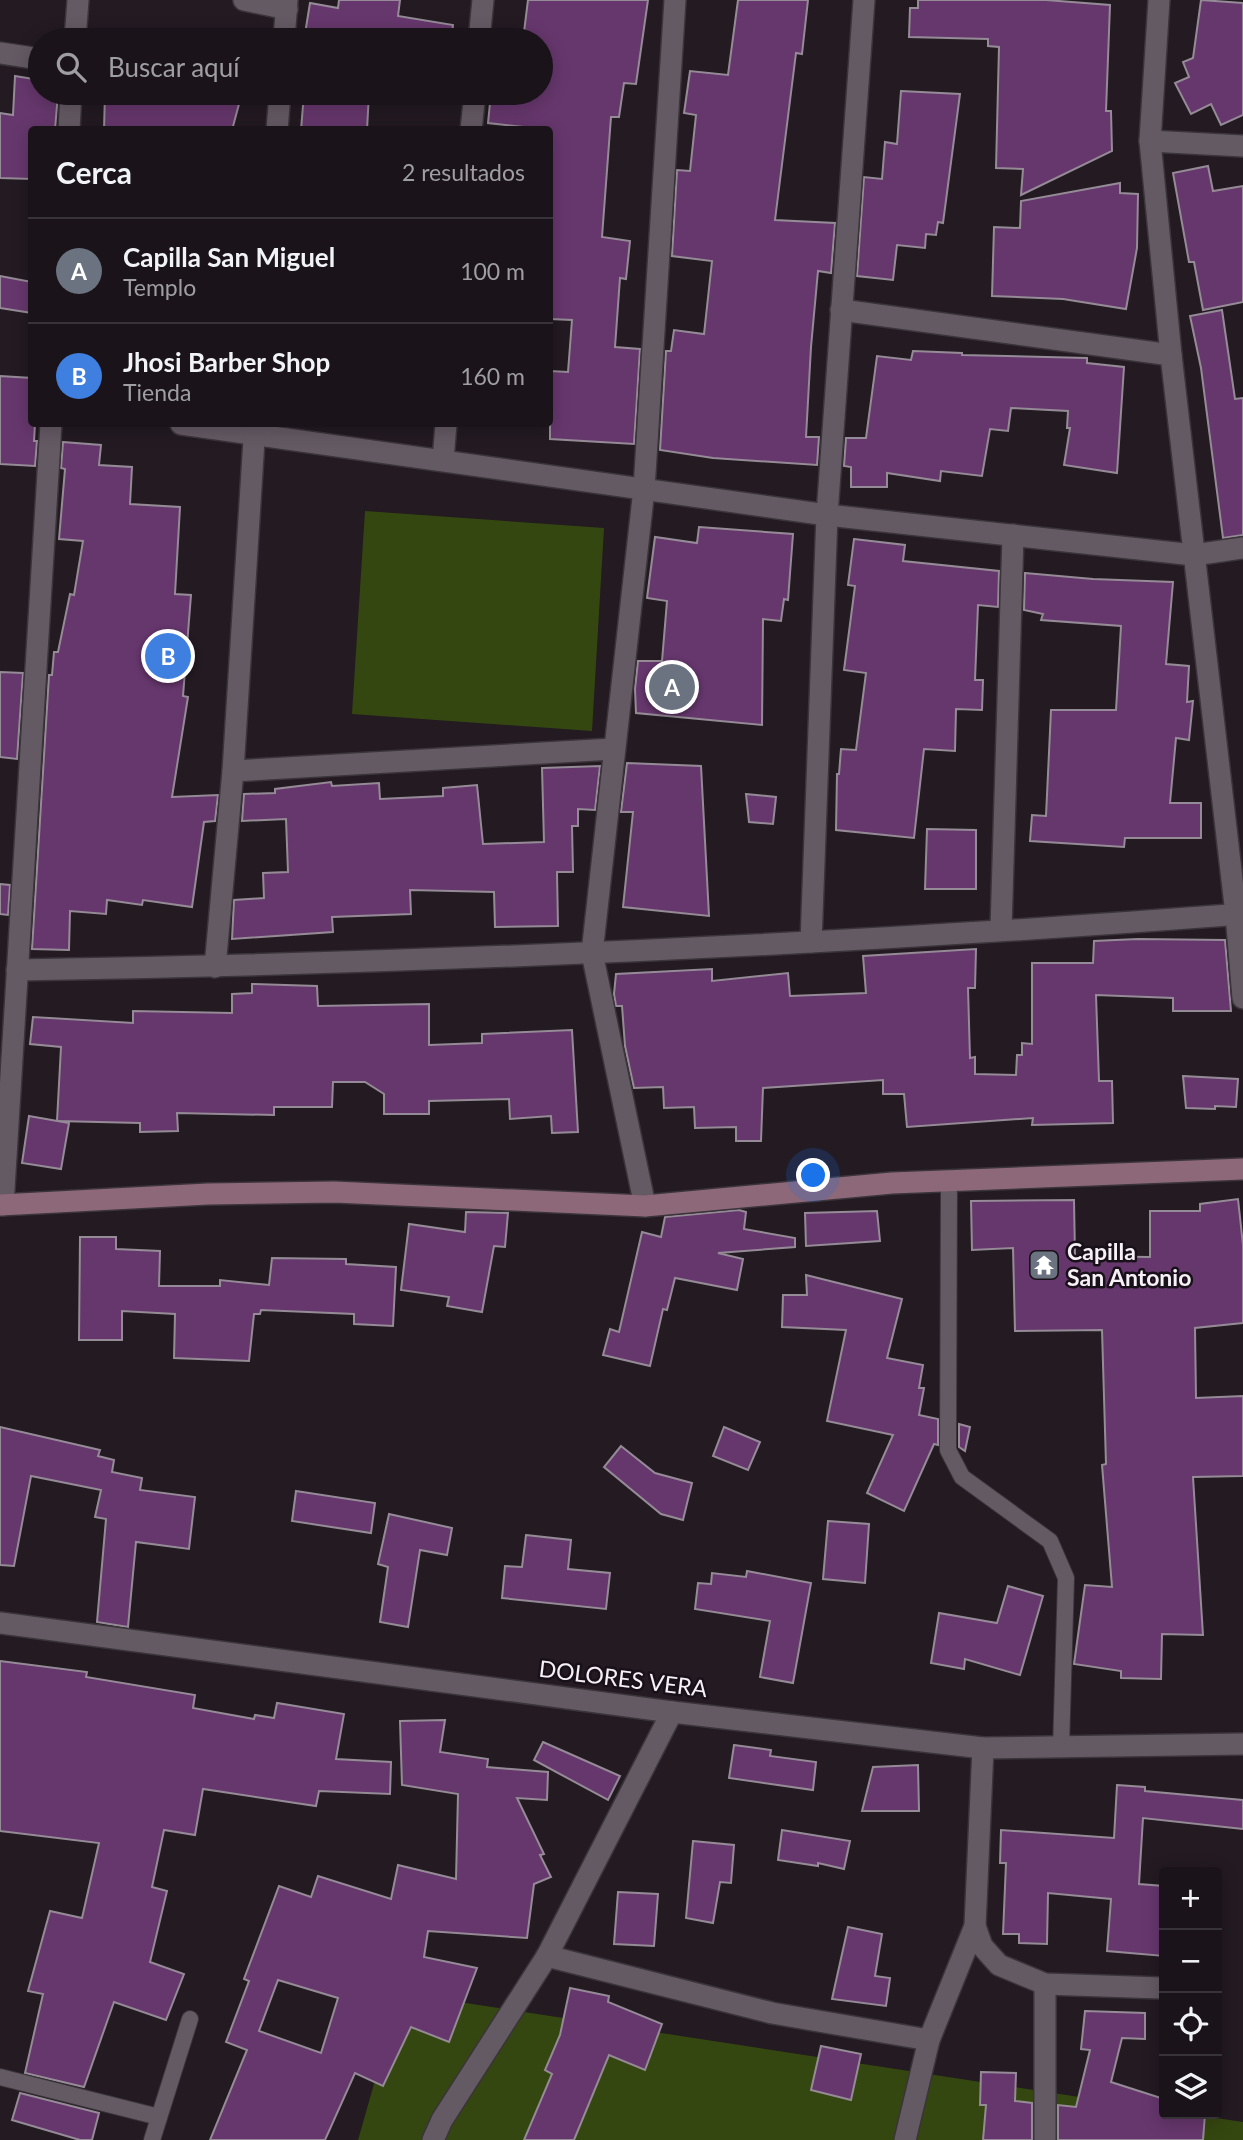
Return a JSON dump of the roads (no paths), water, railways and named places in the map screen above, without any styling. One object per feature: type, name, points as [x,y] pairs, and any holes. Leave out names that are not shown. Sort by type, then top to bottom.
[{"type":"street","points":[[76,28],[78,0]]},
{"type":"street","points":[[244,0],[287,4],[285,28]]},
{"type":"street","points":[[480,28],[482,0]]},
{"type":"street","points":[[645,1206],[592,953],[644,489],[675,0]]},
{"type":"street","points":[[811,942],[827,515],[864,0]]},
{"type":"street","points":[[1158,0],[1150,141],[1194,555],[1239,914],[1243,999]]},
{"type":"street","points":[[0,53],[28,57]]},
{"type":"street","points":[[69,126],[70,105]]},
{"type":"street","points":[[277,126],[279,105]]},
{"type":"street","points":[[471,126],[474,105]]},
{"type":"street","points":[[1150,141],[1243,146]]},
{"type":"street","points":[[841,310],[1171,355]]},
{"type":"street","points":[[51,427],[1,1205],[208,1194],[334,1192],[645,1206],[892,1184],[1243,1169]]},
{"type":"street","points":[[225,427],[255,429],[443,460],[827,515],[1194,555],[1243,548]]},
{"type":"street","points":[[443,460],[446,427]]},
{"type":"street","points":[[215,967],[233,771],[255,429]]},
{"type":"street","points":[[1001,929],[1013,535]]},
{"type":"street","points":[[233,771],[613,749]]},
{"type":"street","points":[[17,971],[215,967],[592,953],[811,942],[1239,914]]},
{"type":"street","name":"DOLORES VERA","points":[[0,1623],[672,1712],[984,1748],[1243,1744]]},
{"type":"street","points":[[433,2140],[442,2120],[547,1956],[672,1712]]},
{"type":"street","points":[[905,2140],[929,2040],[975,1926],[984,1748]]},
{"type":"street","points":[[975,1926],[982,1946],[999,1965],[1045,1984],[1159,1988]]},
{"type":"street","points":[[547,1956],[772,2012],[929,2040]]},
{"type":"street","points":[[1045,1984],[1045,2140]]},
{"type":"lane","points":[[949,1181],[948,1450],[962,1477],[1050,1541],[1066,1578],[1061,1748]]},
{"type":"lane","points":[[152,2140],[190,2019]]},
{"type":"lane","points":[[0,2077],[159,2117]]},
{"type":"place","name":"Jhosi Barber Shop","points":[[168,656]]},
{"type":"place","name":"Capilla San Miguel","points":[[672,687]]},
{"type":"place","name":"Capilla San Antonio","points":[[1044,1265]]}]
